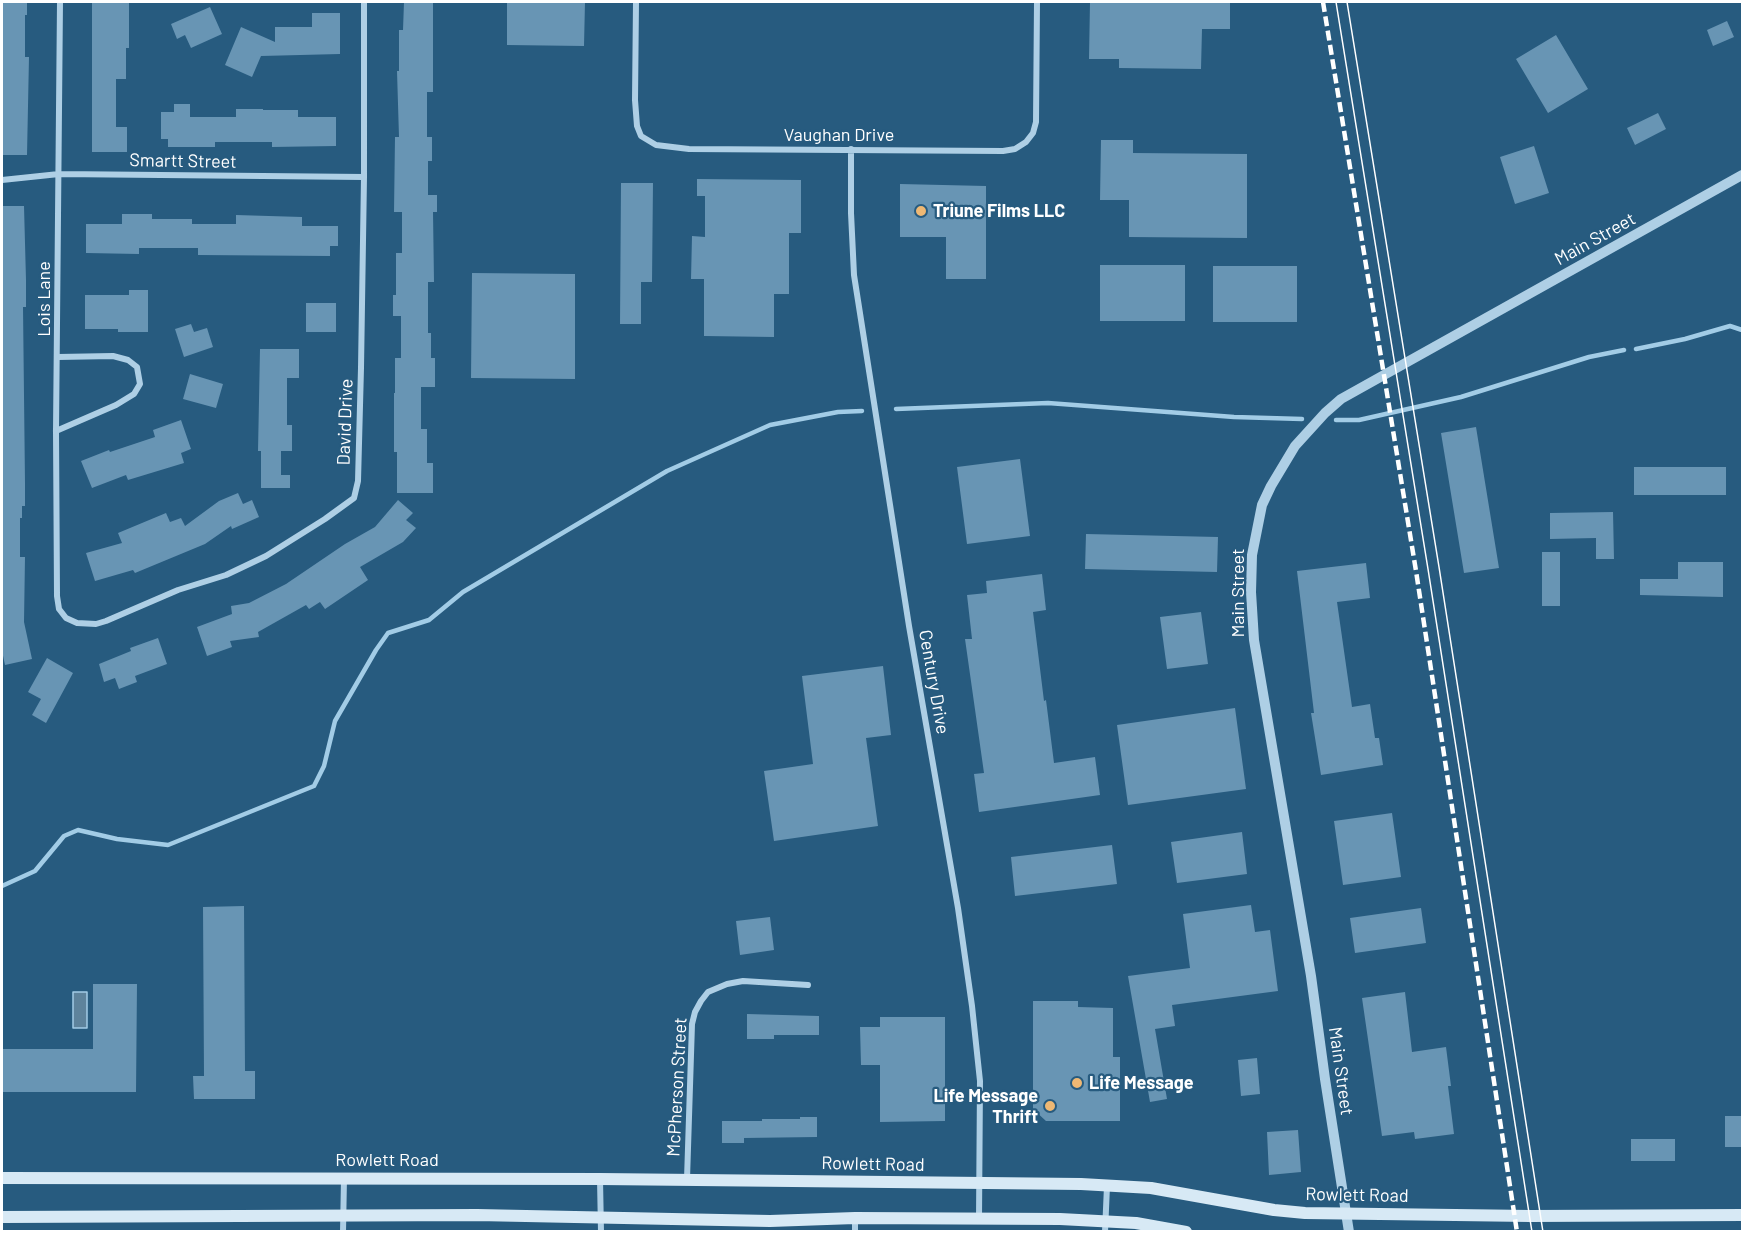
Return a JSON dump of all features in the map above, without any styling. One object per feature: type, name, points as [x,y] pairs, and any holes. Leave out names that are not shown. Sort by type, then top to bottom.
[{"type":"main road","name":"Rowlett Road","points":[[2,1178],[600,1179],[1107,1185],[1151,1188],[1274,1210],[1305,1213],[1530,1216],[1743,1215]]},
{"type":"main road","points":[[2,1217],[486,1215],[770,1221],[855,1218],[1060,1219],[1105,1227],[1136,1224],[1186,1232]]},
{"type":"street","name":"Lois Lane","points":[[57,596],[56,431],[60,2]]},
{"type":"street","name":"David Drive","points":[[57,596],[59,609],[66,618],[96,624],[106,621],[178,590],[226,575],[266,556],[326,519],[354,498],[358,481],[364,177],[364,2]]},
{"type":"street","name":"Vaughan Drive","points":[[636,2],[637,126],[641,136],[647,141],[664,147],[689,149],[1009,150],[1016,149],[1026,142],[1033,133],[1036,122],[1037,2]]},
{"type":"street","name":"Century Drive","points":[[851,149],[850,213],[854,275],[972,1006],[980,1081],[979,1219]]},
{"type":"street","name":"Smartt Street","points":[[2,180],[59,174],[364,177]]},
{"type":"street","name":"Main Street","points":[[1349,1232],[1311,976],[1254,640],[1251,592],[1252,555],[1262,505],[1295,446],[1341,399],[1743,175]]},
{"type":"street","points":[[56,431],[116,405],[134,394],[140,384],[137,367],[128,360],[113,356],[58,357]]},
{"type":"street","name":"McPherson Street","points":[[687,1181],[692,1024],[701,1001],[708,992],[727,984],[743,981],[808,985]]},
{"type":"street","points":[[343,1232],[344,1178]]},
{"type":"street","points":[[600,1179],[601,1232]]},
{"type":"street","points":[[1105,1227],[1107,1185]]},
{"type":"street","points":[[855,1218],[855,1232]]},
{"type":"water","points":[[73,992],[87,992],[87,1028],[73,1028]]},
{"type":"building","points":[[2,2],[27,2],[25,57],[29,57],[27,155],[2,155]]},
{"type":"building","points":[[92,2],[129,2],[126,79],[116,79],[116,127],[127,127],[127,152],[92,152]]},
{"type":"building","points":[[404,2],[433,2],[433,92],[427,92],[427,137],[432,137],[432,161],[428,161],[428,195],[437,195],[437,212],[433,212],[434,282],[428,282],[428,333],[431,333],[431,358],[435,358],[435,387],[421,387],[421,429],[427,429],[427,463],[433,463],[433,493],[397,493],[397,452],[394,452],[395,358],[401,358],[401,316],[393,316],[393,295],[396,295],[396,253],[402,253],[402,212],[394,212],[395,137],[399,137],[397,71],[399,71],[399,30],[403,30]]},
{"type":"building","points":[[507,2],[585,2],[584,46],[507,45]]},
{"type":"building","points":[[1090,2],[1230,2],[1230,29],[1202,29],[1201,69],[1119,68],[1119,59],[1089,59]]},
{"type":"building","points":[[210,7],[222,34],[191,48],[185,35],[177,39],[171,24]]},
{"type":"building","points":[[312,13],[340,13],[340,54],[261,56],[252,77],[225,65],[241,27],[275,42],[275,27],[312,27]]},
{"type":"building","points":[[1727,21],[1734,37],[1713,46],[1707,30]]},
{"type":"building","points":[[1556,35],[1588,89],[1548,113],[1516,59]]},
{"type":"building","points":[[174,104],[190,104],[190,117],[236,117],[236,109],[263,109],[298,110],[298,117],[336,117],[336,146],[272,147],[272,142],[215,142],[215,147],[168,147],[168,139],[161,139],[161,112],[174,112]]},
{"type":"building","points":[[1658,113],[1666,129],[1635,145],[1627,128]]},
{"type":"building","points":[[1101,140],[1133,140],[1133,153],[1247,154],[1247,238],[1129,237],[1129,200],[1100,200]]},
{"type":"building","points":[[1534,146],[1549,193],[1515,204],[1500,157]]},
{"type":"building","points":[[697,179],[801,180],[801,233],[789,233],[789,294],[774,294],[774,337],[704,336],[704,279],[691,279],[692,236],[705,237],[705,196],[697,196]]},
{"type":"building","points":[[621,183],[653,183],[652,282],[641,282],[641,324],[620,324]]},
{"type":"building","points":[[900,184],[986,186],[986,279],[946,279],[946,237],[900,237]]},
{"type":"building","points":[[2,206],[24,206],[25,506],[22,506],[22,518],[20,518],[20,557],[25,557],[24,622],[32,659],[5,665],[2,651]]},
{"type":"building","points":[[122,214],[152,214],[152,219],[192,219],[192,224],[236,224],[236,215],[302,217],[302,226],[338,226],[338,246],[330,246],[330,256],[198,255],[198,248],[139,248],[139,254],[86,253],[86,224],[122,224]]},
{"type":"building","points":[[1100,265],[1185,265],[1185,321],[1100,321]]},
{"type":"building","points":[[1213,266],[1297,266],[1297,322],[1213,322]]},
{"type":"building","points":[[472,273],[575,274],[575,379],[471,378]]},
{"type":"building","points":[[129,290],[148,290],[148,332],[85,329],[85,295],[129,295]]},
{"type":"building","points":[[306,303],[336,303],[336,332],[306,332]]},
{"type":"building","points":[[191,324],[194,332],[207,328],[213,347],[184,357],[175,329]]},
{"type":"building","points":[[260,349],[299,349],[299,378],[287,378],[287,425],[292,425],[292,451],[281,451],[281,475],[290,475],[290,488],[261,488],[261,451],[258,451]]},
{"type":"building","points":[[190,374],[223,384],[216,408],[183,399]]},
{"type":"building","points":[[181,420],[191,449],[181,453],[184,463],[128,480],[126,475],[92,488],[81,461],[109,450],[110,452],[155,437],[153,430]]},
{"type":"building","points":[[1476,427],[1499,568],[1464,573],[1441,433]]},
{"type":"building","points":[[1020,459],[1030,536],[967,544],[957,467]]},
{"type":"building","points":[[1634,467],[1726,467],[1726,495],[1634,495]]},
{"type":"building","points":[[238,493],[243,504],[252,500],[259,517],[232,529],[231,526],[205,544],[135,573],[133,570],[95,581],[86,553],[122,543],[118,533],[166,513],[170,522],[181,518],[185,526],[219,501]]},
{"type":"building","points":[[398,500],[413,513],[406,520],[416,528],[403,542],[360,567],[368,580],[325,609],[320,602],[309,609],[306,605],[258,632],[259,637],[230,641],[232,647],[207,656],[197,627],[232,614],[231,606],[249,603],[286,584],[345,544],[375,527]]},
{"type":"building","points":[[1613,512],[1614,559],[1596,559],[1596,538],[1550,539],[1550,513]]},
{"type":"building","points":[[1086,534],[1218,537],[1217,572],[1085,569]]},
{"type":"building","points":[[1542,552],[1560,552],[1560,606],[1542,606]]},
{"type":"building","points":[[1678,562],[1723,562],[1723,597],[1640,595],[1640,579],[1678,579]]},
{"type":"building","points":[[1366,563],[1370,598],[1337,602],[1352,707],[1370,704],[1375,738],[1379,738],[1383,765],[1321,775],[1311,713],[1314,713],[1297,571]]},
{"type":"building","points":[[1042,574],[1046,610],[1033,612],[1054,763],[1095,757],[1100,795],[979,812],[974,774],[984,773],[965,639],[972,639],[967,595],[987,593],[986,581]]},
{"type":"building","points":[[1201,612],[1208,664],[1167,669],[1160,617]]},
{"type":"building","points":[[158,638],[167,664],[135,676],[137,682],[119,689],[115,678],[104,682],[99,664],[131,651],[130,648]]},
{"type":"building","points":[[47,658],[73,673],[46,723],[32,715],[41,699],[28,692]]},
{"type":"building","points":[[883,666],[891,735],[866,738],[878,826],[774,841],[764,771],[813,764],[802,676]]},
{"type":"building","points":[[1235,708],[1246,789],[1128,805],[1117,725]]},
{"type":"building","points":[[1392,813],[1401,877],[1343,885],[1334,821]]},
{"type":"building","points":[[1242,832],[1247,874],[1177,883],[1171,842]]},
{"type":"building","points":[[1112,845],[1117,884],[1015,896],[1011,857]]},
{"type":"building","points":[[1251,905],[1255,932],[1270,930],[1278,991],[1172,1005],[1175,1026],[1155,1029],[1167,1099],[1150,1102],[1128,976],[1190,968],[1183,914]]},
{"type":"building","points":[[244,906],[245,1071],[255,1071],[255,1099],[194,1099],[193,1076],[204,1076],[203,907]]},
{"type":"building","points":[[1421,908],[1426,943],[1355,953],[1350,918]]},
{"type":"building","points":[[770,917],[774,950],[740,955],[736,921]]},
{"type":"building","points":[[93,984],[137,984],[136,1092],[2,1092],[2,1049],[93,1049]]},
{"type":"building","points":[[1405,992],[1412,1052],[1446,1047],[1454,1134],[1415,1139],[1414,1132],[1382,1136],[1362,998]]},
{"type":"building","name":"Life Message","points":[[1033,1001],[1078,1001],[1078,1007],[1113,1008],[1113,1057],[1120,1057],[1120,1121],[1046,1121],[1033,1109]]},
{"type":"building","points":[[747,1014],[819,1016],[819,1035],[774,1035],[774,1039],[747,1039]]},
{"type":"building","points":[[880,1017],[945,1017],[945,1121],[880,1122],[880,1065],[861,1065],[860,1027],[880,1027]]},
{"type":"building","points":[[1257,1058],[1260,1094],[1241,1096],[1238,1060]]},
{"type":"building","points":[[1725,1116],[1743,1116],[1743,1147],[1725,1147]]},
{"type":"building","points":[[800,1117],[817,1117],[817,1137],[744,1138],[744,1143],[722,1143],[722,1121],[762,1121],[762,1119],[800,1119]]},
{"type":"building","points":[[1298,1130],[1301,1172],[1269,1175],[1267,1132]]},
{"type":"building","points":[[1631,1139],[1675,1139],[1675,1161],[1631,1161]]},
{"type":"waterway","points":[[1636,349],[1685,339],[1730,326],[1742,330]]},
{"type":"waterway","points":[[1336,420],[1359,420],[1461,397],[1589,357],[1624,350]]},
{"type":"waterway","points":[[896,409],[1048,403],[1234,417],[1302,419]]},
{"type":"waterway","points":[[2,886],[35,871],[64,836],[78,830],[117,839],[168,845],[314,786],[324,766],[335,721],[388,633],[429,620],[463,592],[667,471],[770,425],[838,412],[862,411]]},
{"type":"tram line","points":[[1336,2],[1532,1232]]},
{"type":"tram line","points":[[1347,2],[1439,567],[1543,1232]]},
{"type":"railway","points":[[1323,2],[1416,571],[1517,1232]]},
{"type":"place","name":"Triune Films LLC","points":[[921,211]]},
{"type":"place","name":"Life Message","points":[[1077,1083]]},
{"type":"place","name":"Life Message Thrift","points":[[1050,1106]]}]
